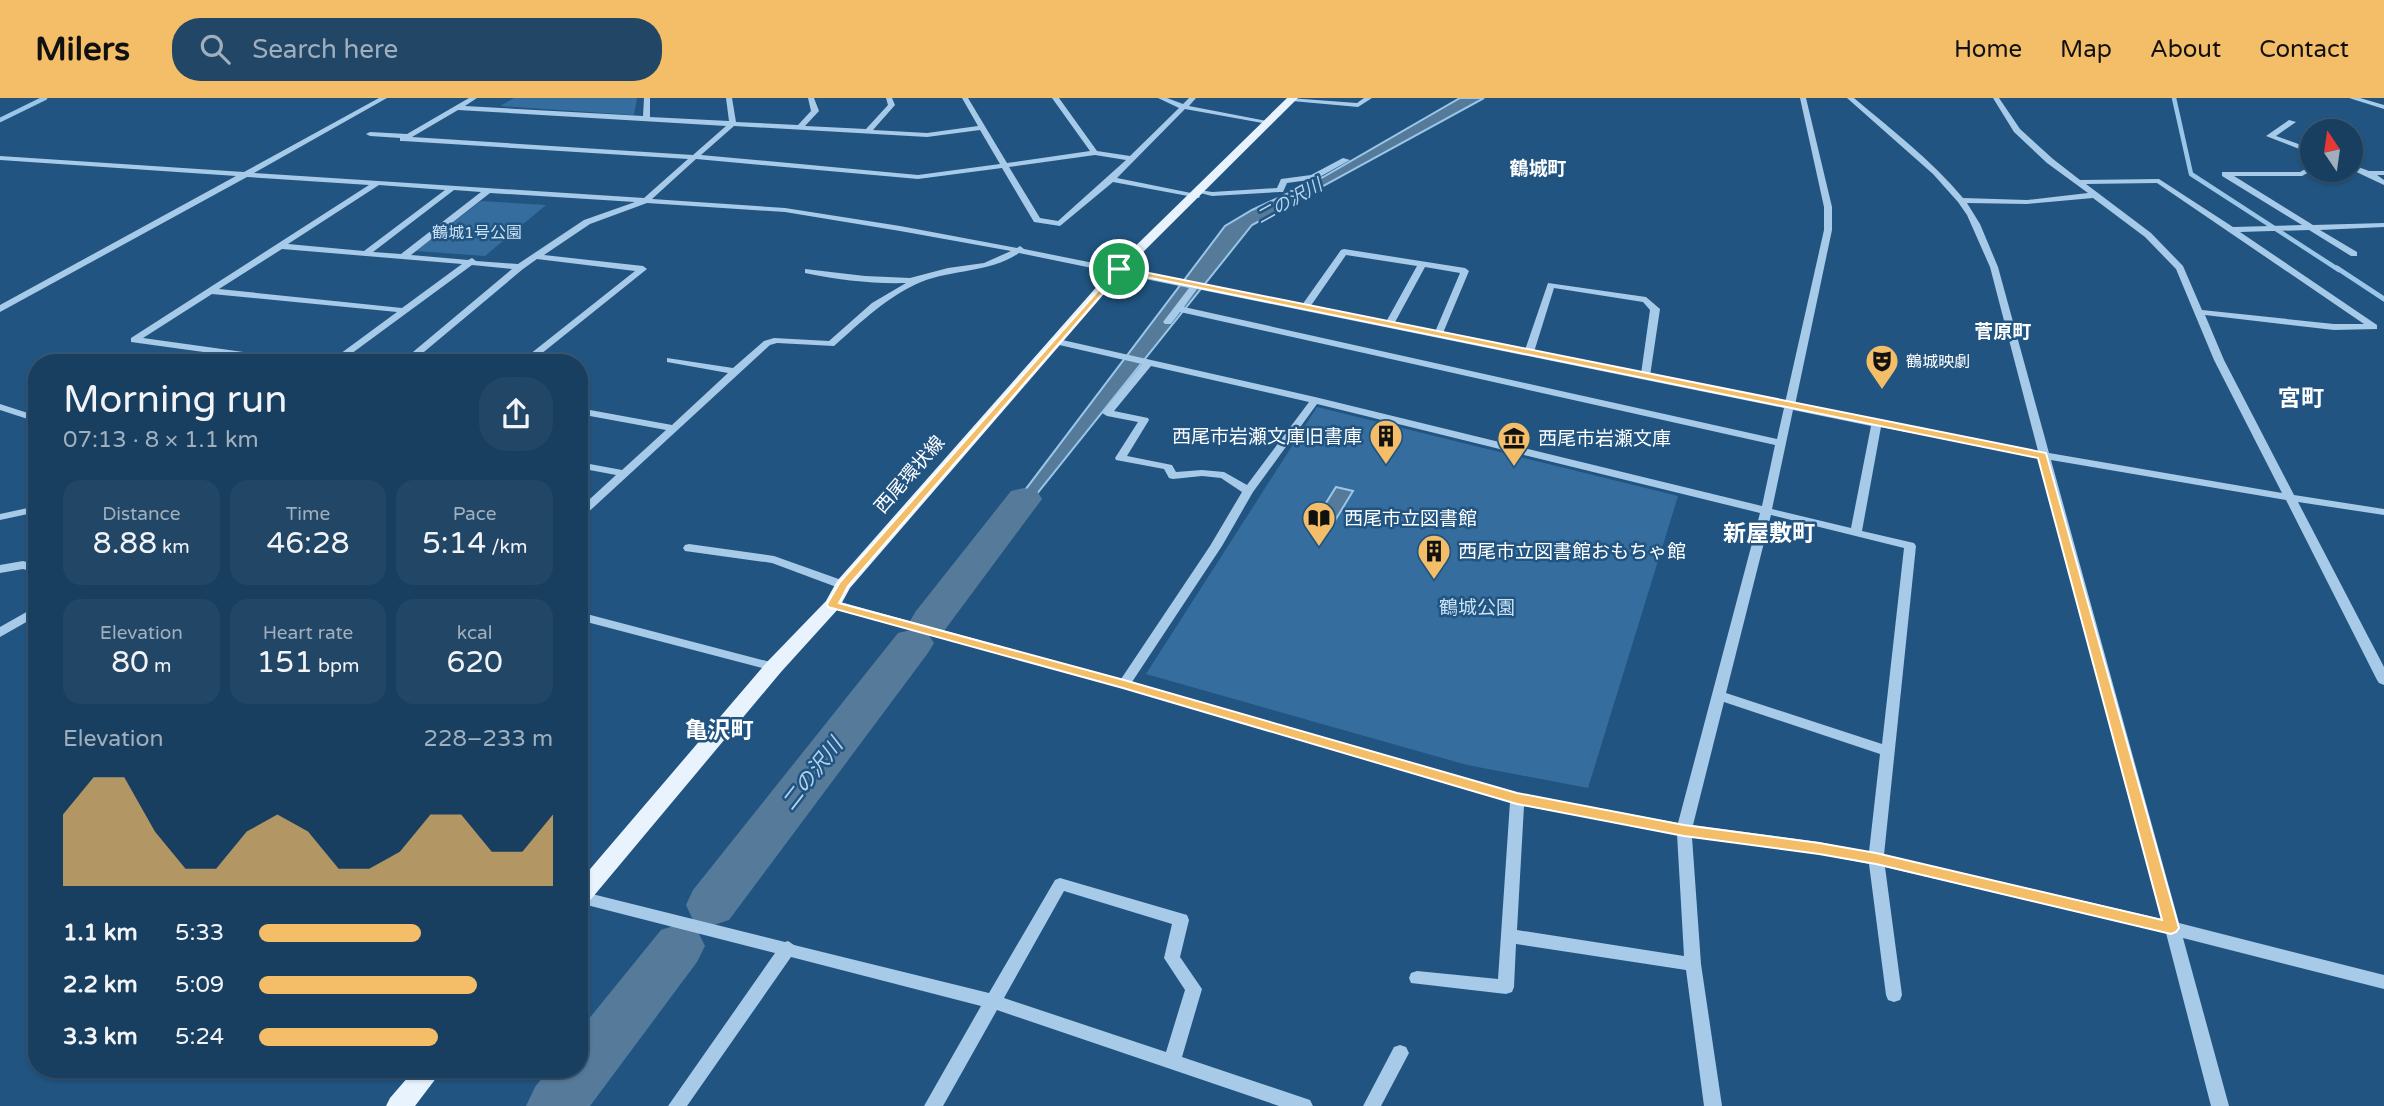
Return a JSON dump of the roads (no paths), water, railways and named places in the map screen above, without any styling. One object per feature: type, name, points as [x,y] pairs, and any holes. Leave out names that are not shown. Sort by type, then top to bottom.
[{"type":"main road","name":"西尾環状線","points":[[588,888],[774,667],[832,604],[844,584],[1119,269],[1293,99]]},
{"type":"main road","points":[[399,1106],[423,1078]]},
{"type":"street","points":[[0,309],[384,98]]},
{"type":"street","points":[[474,98],[403,139],[694,158],[918,177],[1094,153],[1131,158]]},
{"type":"street","points":[[646,118],[648,98]]},
{"type":"street","points":[[729,98],[733,123]]},
{"type":"street","points":[[800,127],[815,111],[811,98]]},
{"type":"street","points":[[868,131],[891,105],[889,98]]},
{"type":"street","points":[[965,98],[1037,220],[1060,224],[1111,179],[1193,98]]},
{"type":"street","points":[[1055,98],[1094,153]]},
{"type":"street","points":[[1161,98],[1184,107],[1268,122]]},
{"type":"street","points":[[1293,99],[1358,105],[1369,98]]},
{"type":"street","points":[[1713,1106],[1693,964],[1684,830],[1766,512],[1828,230],[1828,207],[1803,98]]},
{"type":"street","points":[[1850,98],[1962,200],[1974,219],[1994,267],[2220,1106]]},
{"type":"street","points":[[1996,98],[2017,130],[2148,235],[2180,268],[2218,360],[2384,680]]},
{"type":"street","points":[[2352,98],[2384,107]]},
{"type":"street","points":[[458,108],[927,135],[982,128]]},
{"type":"street","points":[[2292,122],[2270,136],[2300,147]]},
{"type":"street","points":[[417,354],[520,267],[539,257],[587,222],[644,202],[733,123]]},
{"type":"street","points":[[370,134],[409,136]]},
{"type":"street","points":[[0,158],[785,210],[892,225],[1439,333],[1876,424],[2043,456],[2384,512]]},
{"type":"street","points":[[1111,179],[1198,194],[1280,190],[1284,181],[1313,177],[1346,160]]},
{"type":"street","points":[[2363,171],[2384,183]]},
{"type":"street","points":[[2368,173],[2384,173]]},
{"type":"street","points":[[2300,174],[2225,174],[2307,228],[2354,254]]},
{"type":"street","points":[[2079,182],[2159,181],[2374,327],[2334,327],[2198,312]]},
{"type":"street","points":[[221,354],[134,340],[376,184]]},
{"type":"street","points":[[366,253],[451,189]]},
{"type":"street","points":[[404,256],[487,191]]},
{"type":"street","points":[[1962,200],[2028,202],[2096,195]]},
{"type":"street","points":[[2231,230],[2384,225]]},
{"type":"street","points":[[281,246],[520,267]]},
{"type":"street","points":[[588,507],[766,343],[776,340],[831,344],[875,305],[920,279],[944,272],[986,267],[1004,260],[1020,249]]},
{"type":"street","points":[[1304,308],[1344,252],[1465,271],[1439,333]]},
{"type":"street","points":[[535,354],[643,269],[539,257]]},
{"type":"street","points":[[345,354],[472,261]]},
{"type":"street","points":[[1389,325],[1422,264]]},
{"type":"street","points":[[808,271],[850,277],[920,279]]},
{"type":"street","points":[[1529,353],[1552,285],[1646,300],[1655,309],[1644,377]]},
{"type":"street","points":[[1168,322],[1195,286]]},
{"type":"street","points":[[211,290],[397,309]]},
{"type":"street","points":[[1178,309],[1781,443]]},
{"type":"street","points":[[1058,342],[1315,400],[1910,546],[1876,859],[1894,995]]},
{"type":"street","points":[[670,360],[737,372]]},
{"type":"street","points":[[1148,363],[1107,412],[1144,420],[1120,458],[1168,467],[1173,475],[1224,475],[1248,491]]},
{"type":"street","points":[[1124,684],[1216,546],[1248,491],[1315,400]]},
{"type":"street","points":[[0,407],[28,416]]},
{"type":"street","points":[[588,413],[672,428]]},
{"type":"street","points":[[1856,533],[1876,424]]},
{"type":"street","points":[[588,467],[624,473]]},
{"type":"street","points":[[0,517],[28,511]]},
{"type":"street","points":[[689,548],[775,560],[844,584]]},
{"type":"street","points":[[0,569],[28,566]]},
{"type":"street","points":[[832,604],[1124,684],[1517,799],[1684,830],[1819,848],[1876,859],[2171,928],[2384,982]]},
{"type":"street","points":[[0,633],[28,616]]},
{"type":"street","points":[[588,618],[774,667]]},
{"type":"street","points":[[1719,696],[1888,751]]},
{"type":"street","points":[[1417,978],[1506,987],[1517,799]]},
{"type":"street","points":[[933,1106],[1060,884],[1181,920],[1172,958],[1194,989],[1172,1062]]},
{"type":"street","points":[[588,900],[788,948],[994,1002],[1304,1106]]},
{"type":"street","points":[[1511,936],[1693,964]]},
{"type":"street","points":[[677,1106],[788,948]]},
{"type":"street","points":[[1372,1106],[1401,1053]]},
{"type":"water","name":"二の沢川","points":[[1460,98],[1484,98],[1252,225],[996,545],[988,539],[1225,226],[1252,210],[1323,177]]},
{"type":"water","points":[[1336,487],[1353,491],[1328,532],[1311,527]]},
{"type":"waterway","points":[[0,120],[45,98]]},
{"type":"waterway","points":[[2174,98],[2191,174],[2339,270]]},
{"type":"waterway","points":[[2337,268],[2384,299]]},
{"type":"waterway","name":"二の沢川","points":[[930,621],[1024,499]]},
{"type":"waterway","name":"二の沢川","points":[[711,905],[913,643]]},
{"type":"waterway","name":"二の沢川","points":[[588,1063],[679,946]]},
{"type":"waterway","name":"二の沢川","points":[[555,1106],[577,1078]]},
{"type":"place","name":"鶴城映劇","points":[[1882,391]]},
{"type":"place","name":"西尾市岩瀬文庫旧書庫","points":[[1386,466]]},
{"type":"place","name":"西尾市岩瀬文庫","points":[[1514,468]]},
{"type":"place","name":"西尾市立図書館","points":[[1319,548]]},
{"type":"place","name":"西尾市立図書館おもちゃ館","points":[[1434,581]]},
{"type":"district","name":"鶴城町","points":[[1538,168]]},
{"type":"district","name":"菅原町","points":[[2003,331]]},
{"type":"district","name":"宮町","points":[[2301,398]]},
{"type":"district","name":"新屋敷町","points":[[1769,533]]},
{"type":"district","name":"亀沢町","points":[[719,730]]},
{"type":"park label","name":"鶴城1号公園","points":[[477,232]]},
{"type":"park label","name":"鶴城公園","points":[[1477,607]]}]
